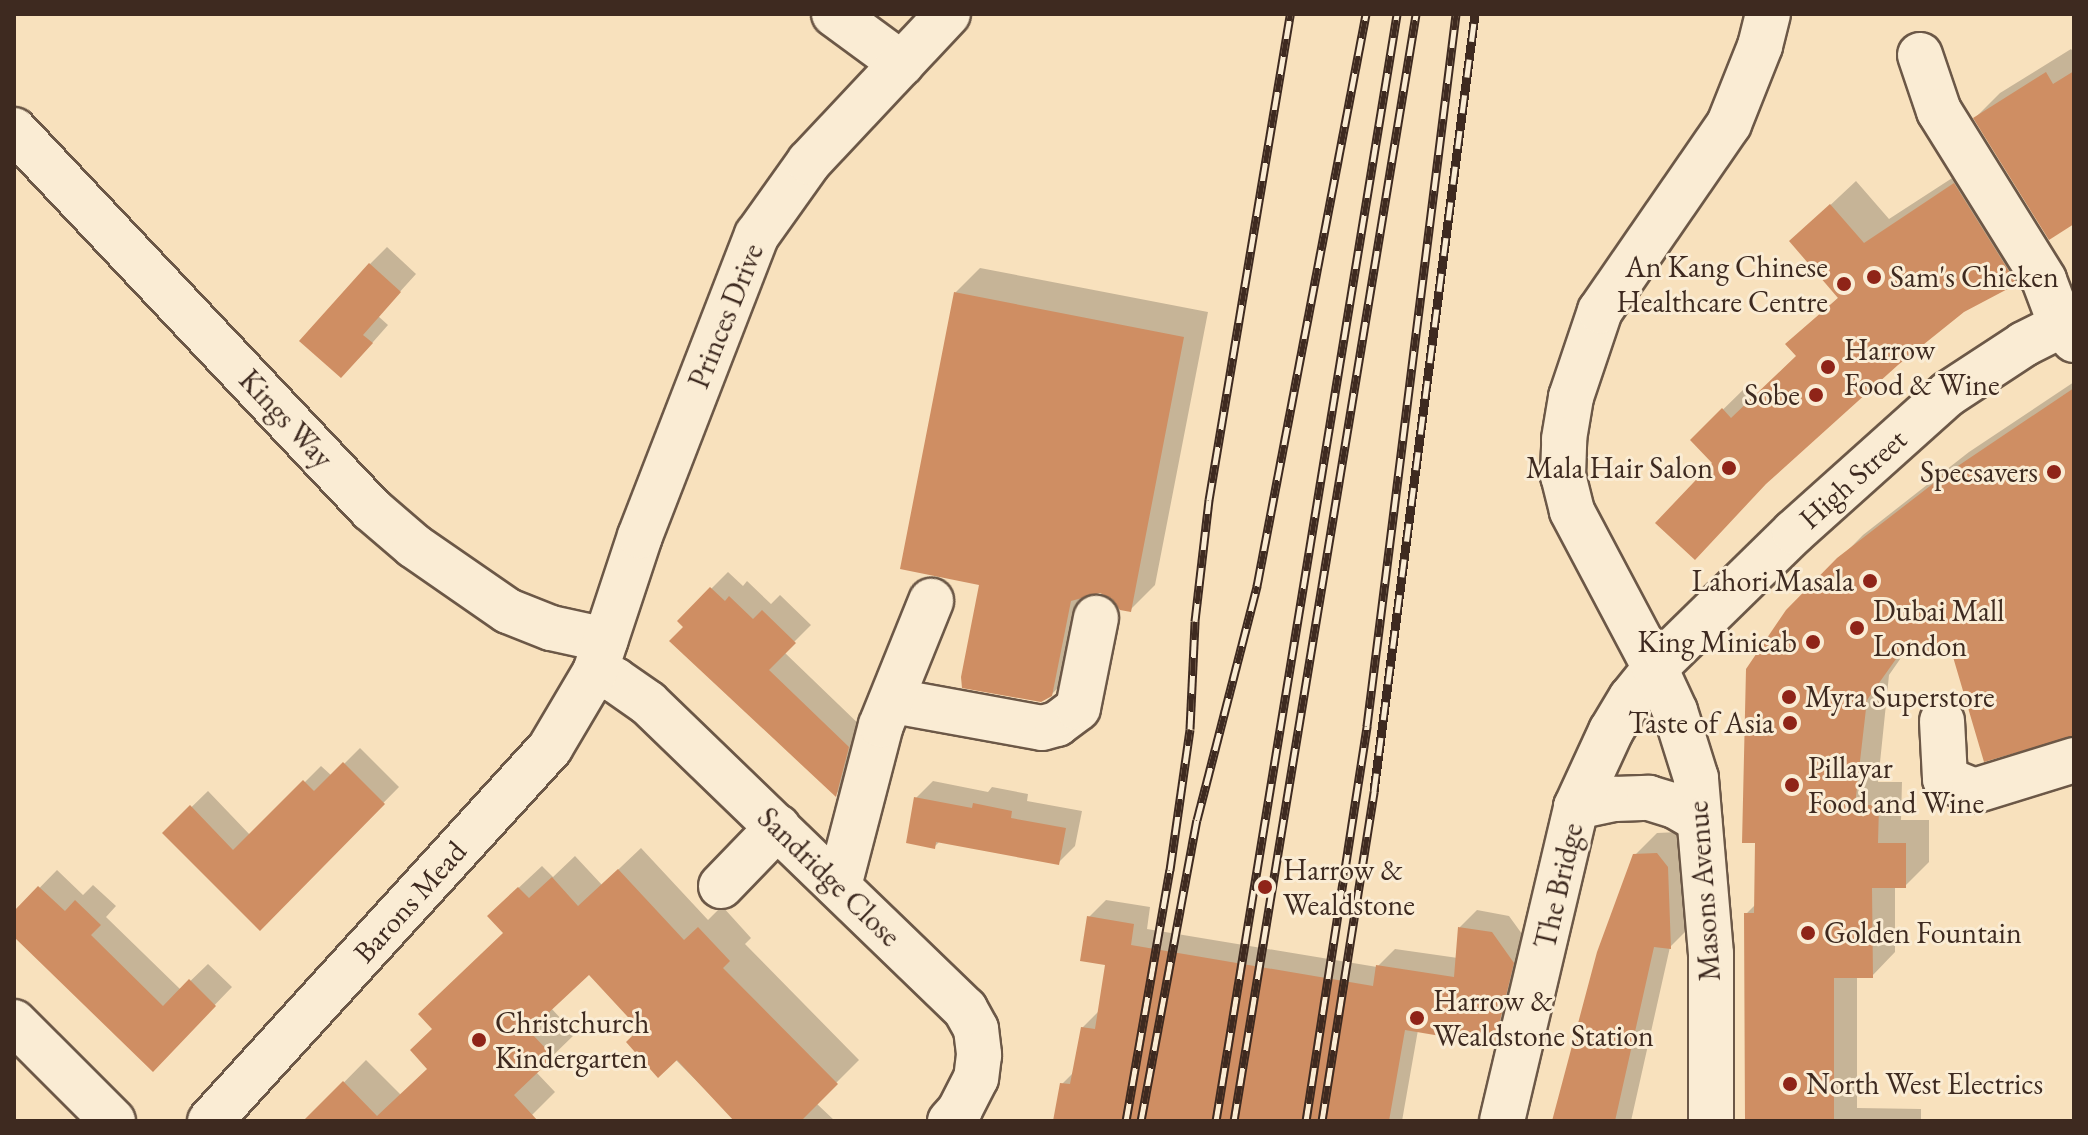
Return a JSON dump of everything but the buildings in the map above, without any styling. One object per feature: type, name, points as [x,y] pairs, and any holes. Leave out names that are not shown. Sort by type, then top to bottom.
[{"type":"street","points":[[834,14],[902,64]]},
{"type":"street","name":"Princes Drive","points":[[601,656],[640,536],[757,235],[809,162],[948,14]]},
{"type":"street","name":"Masons Avenue","points":[[1711,1121],[1711,954],[1693,768],[1675,711],[1655,668],[1572,511],[1563,476],[1564,439],[1575,383],[1600,311],[1729,124],[1760,46],[1768,14]]},
{"type":"street","points":[[1920,55],[1939,111],[2044,280],[2070,328]]},
{"type":"street","name":"Kings Way","points":[[14,130],[371,509],[414,546],[508,611],[551,628],[601,656]]},
{"type":"street","name":"High Street","points":[[1655,668],[1794,532],[1948,394],[2024,344],[2070,328]]},
{"type":"street","points":[[839,886],[881,725],[894,701],[931,601]]},
{"type":"street","points":[[894,701],[1042,728],[1057,724],[1078,708],[1096,618]]},
{"type":"street","name":"Sandridge Close","points":[[601,656],[615,680],[648,703],[965,1009],[976,1029],[979,1055],[976,1078],[960,1110],[950,1121]]},
{"type":"street","name":"Barons Mead","points":[[210,1121],[550,748],[601,656]]},
{"type":"street","name":"The Bridge","points":[[1502,1121],[1576,807],[1611,731],[1655,668]]},
{"type":"street","points":[[1942,721],[1945,779],[1974,791],[2074,760]]},
{"type":"street","points":[[1576,807],[1615,799],[1649,798],[1675,806],[1699,820]]},
{"type":"street","points":[[721,886],[778,827]]},
{"type":"street","points":[[14,1022],[113,1121]]},
{"type":"railway","points":[[1126,1121],[1170,870],[1190,729],[1195,621],[1209,500],[1290,14]]},
{"type":"railway","points":[[1141,1121],[1197,820],[1257,586],[1366,14]]},
{"type":"railway","points":[[1216,1121],[1397,14]]},
{"type":"railway","points":[[1234,1121],[1416,14]]},
{"type":"railway","points":[[1306,1121],[1367,726],[1456,14]]},
{"type":"railway","points":[[1322,1121],[1374,791],[1475,14]]},
{"type":"place","name":"Sam's Chicken","points":[[1874,277]]},
{"type":"place","name":"An Kang Chinese Healthcare Centre","points":[[1844,284]]},
{"type":"place","name":"Harrow Food & Wine","points":[[1828,367]]},
{"type":"place","name":"Sobe","points":[[1816,395]]},
{"type":"place","name":"Mala Hair Salon","points":[[1729,468]]},
{"type":"place","name":"Specsavers","points":[[2054,472]]},
{"type":"place","name":"Lahori Masala","points":[[1870,581]]},
{"type":"place","name":"Dubai Mall London","points":[[1857,628]]},
{"type":"place","name":"King Minicab","points":[[1813,642]]},
{"type":"place","name":"Myra Superstore","points":[[1789,697]]},
{"type":"place","name":"Taste of Asia","points":[[1790,723]]},
{"type":"place","name":"Pillayar Food and Wine","points":[[1792,785]]},
{"type":"place","name":"Harrow & Wealdstone","points":[[1265,887]]},
{"type":"place","name":"Golden Fountain","points":[[1808,933]]},
{"type":"place","name":"Harrow & Wealdstone Station","points":[[1417,1018]]},
{"type":"place","name":"Christchurch Kindergarten","points":[[479,1040]]},
{"type":"place","name":"North West Electrics","points":[[1790,1084]]}]
